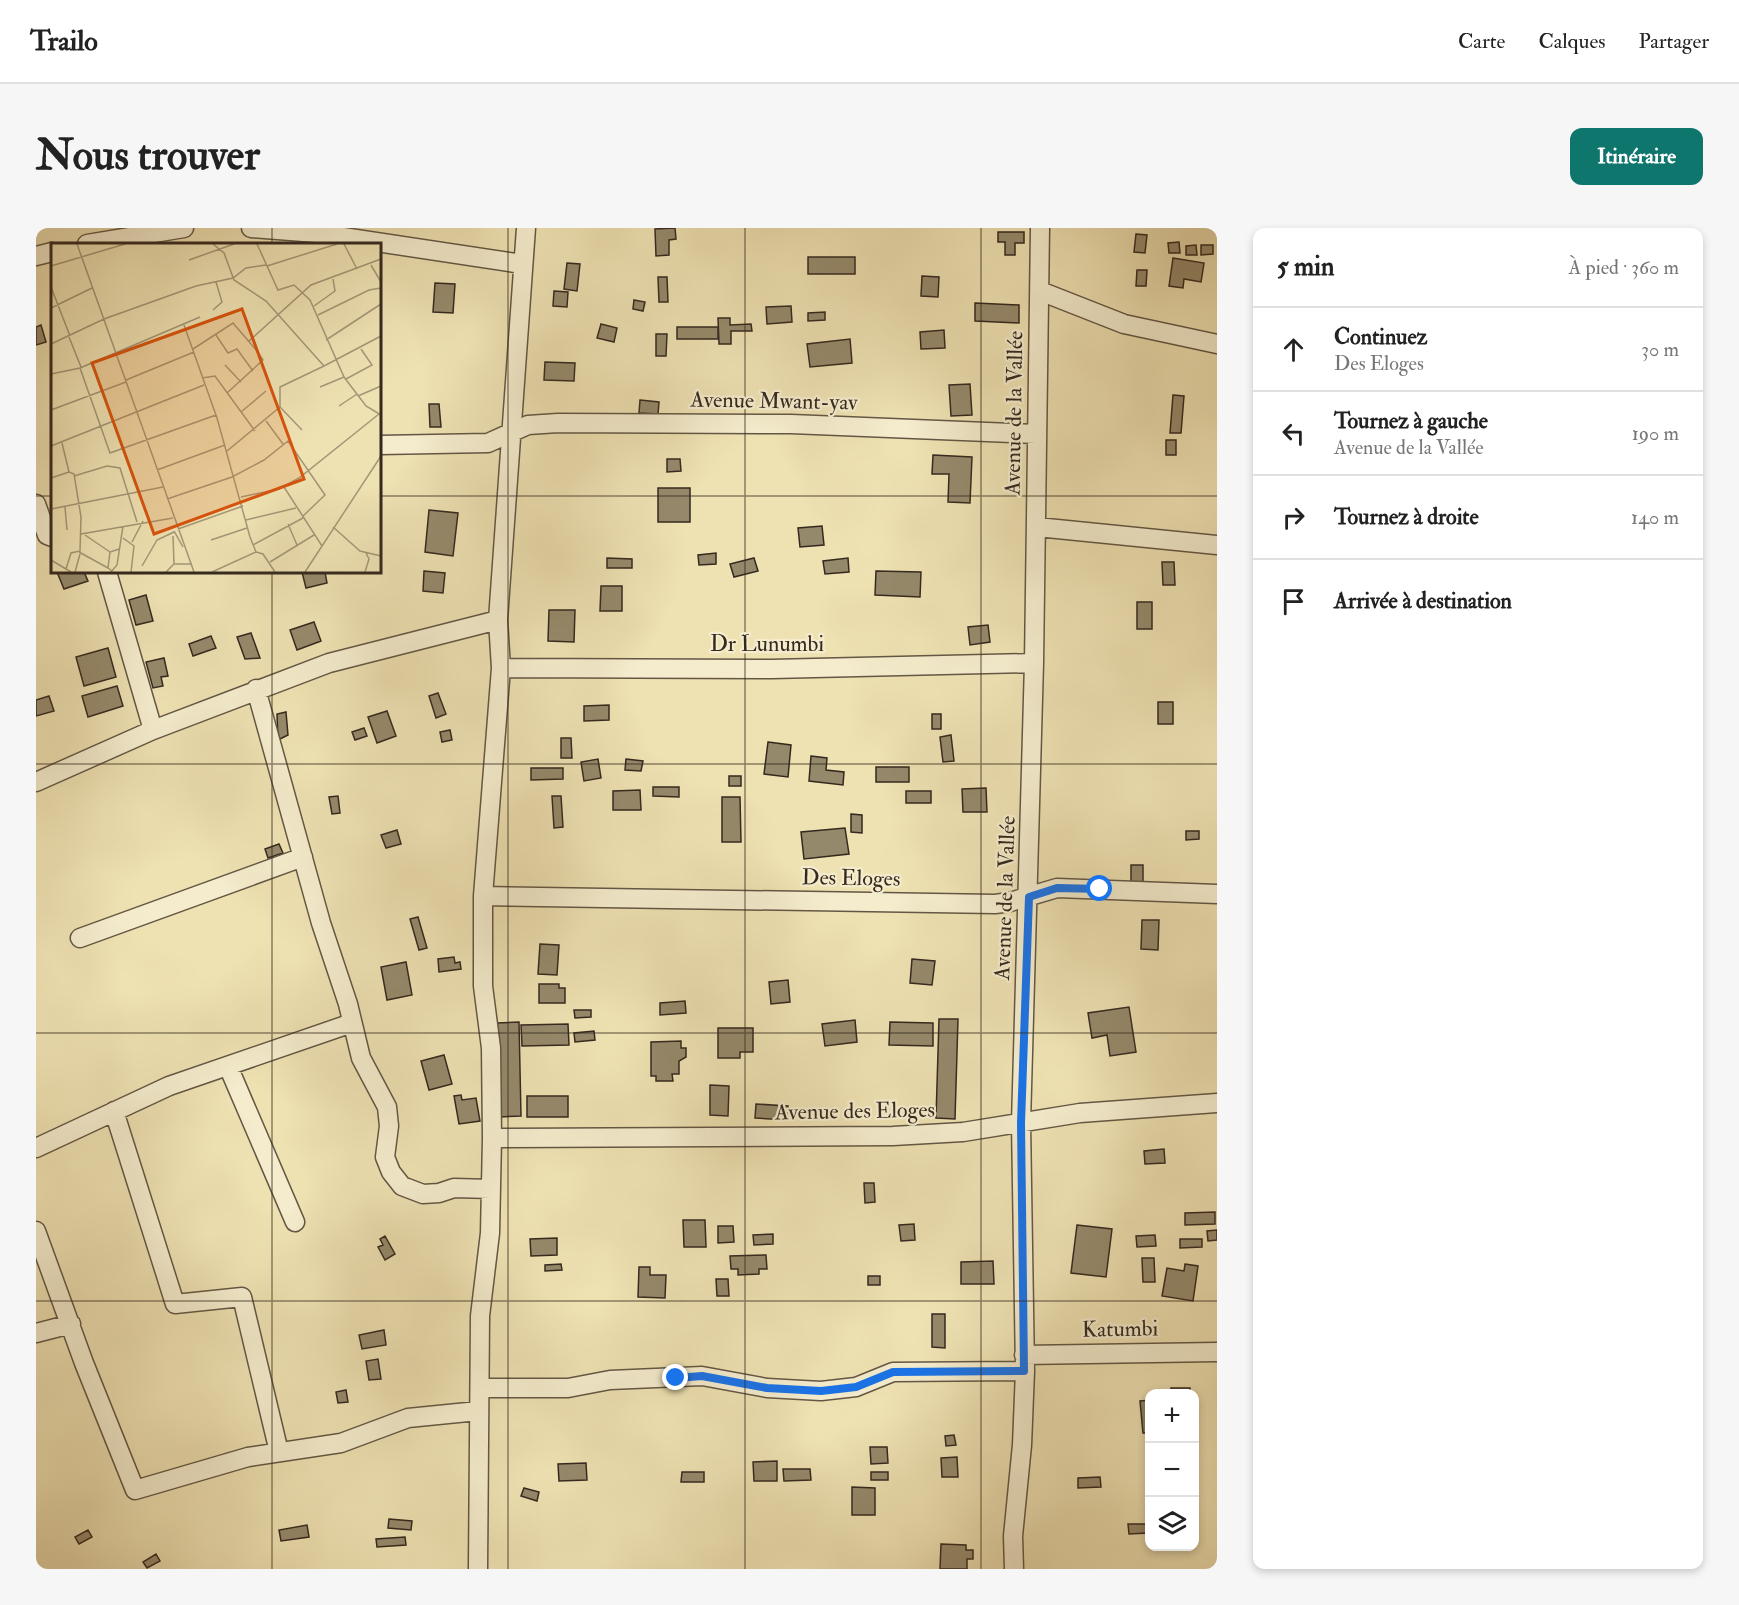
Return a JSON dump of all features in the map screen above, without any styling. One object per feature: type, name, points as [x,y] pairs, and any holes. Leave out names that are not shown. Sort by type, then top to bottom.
[{"type":"street","points":[[93,243],[184,228]]},
{"type":"street","points":[[251,228],[317,233],[522,264]]},
{"type":"street","points":[[478,1569],[480,1316],[490,1233],[492,1137],[491,1048],[483,986],[483,896],[501,668],[498,620],[526,228]]},
{"type":"street","points":[[1040,237],[1053,228]]},
{"type":"street","name":"Avenue de la Vallée","points":[[1014,1569],[1013,1536],[1022,1445],[1024,1363],[1021,1123],[1029,897],[1037,527],[1036,434],[1040,237]]},
{"type":"street","points":[[36,256],[51,252]]},
{"type":"street","points":[[1040,291],[1124,324],[1217,344]]},
{"type":"street","name":"Avenue Mwant-yav","points":[[381,445],[480,444],[497,441],[528,425],[570,423],[790,424],[1036,434]]},
{"type":"street","points":[[36,504],[47,535],[51,537]]},
{"type":"street","points":[[1037,527],[1217,545]]},
{"type":"street","points":[[107,573],[153,730]]},
{"type":"street","points":[[36,782],[153,730],[329,663],[498,620]]},
{"type":"street","name":"Dr Lunumbi","points":[[501,668],[772,669],[1034,663]]},
{"type":"street","points":[[256,689],[361,1058],[387,1107],[389,1126],[385,1157],[391,1172],[402,1186],[423,1194],[439,1193],[454,1188],[491,1189]]},
{"type":"street","points":[[80,938],[303,857]]},
{"type":"street","name":"Des Eloges","points":[[483,896],[995,904],[1057,888],[1217,894]]},
{"type":"street","points":[[36,1148],[170,1086],[352,1023]]},
{"type":"street","points":[[228,1066],[295,1222]]},
{"type":"street","name":"Avenue des Eloges","points":[[492,1137],[893,1136],[963,1132],[1080,1113],[1217,1103]]},
{"type":"street","points":[[114,1111],[175,1304],[242,1297],[279,1452]]},
{"type":"street","points":[[36,1231],[135,1490],[248,1457],[341,1443],[408,1418],[478,1411]]},
{"type":"street","points":[[36,1333],[71,1324]]},
{"type":"street","name":"Katumbi","points":[[481,1388],[568,1388],[610,1380],[702,1376],[767,1388],[821,1391],[856,1387],[893,1372],[1217,1352]]},
{"type":"building","points":[[675,228],[676,239],[669,240],[669,255],[656,256],[655,229]]},
{"type":"building","points":[[998,232],[1024,232],[1024,243],[1015,243],[1015,255],[1005,255],[1005,242],[998,242]]},
{"type":"building","points":[[1136,234],[1147,235],[1145,253],[1134,252]]},
{"type":"building","points":[[1179,242],[1180,253],[1169,253],[1168,243]]},
{"type":"building","points":[[1196,245],[1197,255],[1186,255],[1186,246]]},
{"type":"building","points":[[1201,245],[1213,245],[1213,254],[1201,255]]},
{"type":"building","points":[[808,257],[855,257],[855,274],[808,274]]},
{"type":"building","points":[[1173,258],[1204,263],[1201,282],[1184,279],[1183,288],[1169,286]]},
{"type":"building","points":[[567,263],[580,264],[577,291],[564,289]]},
{"type":"building","points":[[1137,270],[1147,270],[1146,286],[1136,286]]},
{"type":"building","points":[[922,276],[939,277],[938,297],[921,296]]},
{"type":"building","points":[[658,277],[667,277],[668,302],[659,302]]},
{"type":"building","points":[[435,283],[455,284],[453,313],[433,312]]},
{"type":"building","points":[[554,291],[568,292],[567,307],[553,306]]},
{"type":"building","points":[[634,300],[645,302],[643,311],[633,309]]},
{"type":"building","points":[[975,303],[1019,305],[1019,323],[975,321]]},
{"type":"building","points":[[791,306],[792,322],[767,324],[766,307]]},
{"type":"building","points":[[825,312],[825,320],[808,321],[808,313]]},
{"type":"building","points":[[718,318],[730,318],[730,325],[751,324],[752,331],[731,331],[731,344],[719,344]]},
{"type":"building","points":[[601,324],[617,328],[614,342],[597,338]]},
{"type":"building","points":[[41,325],[46,342],[36,345],[36,327]]},
{"type":"building","points":[[677,327],[718,327],[718,339],[677,339]]},
{"type":"building","points":[[944,330],[945,348],[921,349],[920,332]]},
{"type":"building","points":[[656,334],[667,334],[666,356],[656,356]]},
{"type":"building","points":[[850,339],[852,363],[810,367],[807,344]]},
{"type":"building","points":[[545,362],[575,363],[574,381],[544,380]]},
{"type":"building","points":[[970,384],[972,415],[951,416],[949,385]]},
{"type":"building","points":[[1173,395],[1184,396],[1181,433],[1170,433]]},
{"type":"building","points":[[640,400],[659,402],[658,414],[639,413]]},
{"type":"building","points":[[429,404],[439,404],[441,427],[430,427]]},
{"type":"building","points":[[1166,440],[1176,440],[1176,455],[1166,455]]},
{"type":"building","points":[[933,455],[972,457],[970,503],[948,502],[949,474],[932,474]]},
{"type":"building","points":[[667,459],[680,459],[681,471],[667,472]]},
{"type":"building","points":[[658,488],[690,488],[690,522],[658,522]]},
{"type":"building","points":[[429,510],[458,513],[453,556],[425,552]]},
{"type":"building","points":[[822,526],[824,545],[800,547],[798,528]]},
{"type":"building","points":[[716,553],[716,564],[699,565],[698,555]]},
{"type":"building","points":[[607,558],[632,559],[632,568],[607,568]]},
{"type":"building","points":[[754,558],[758,571],[734,577],[730,564]]},
{"type":"building","points":[[848,558],[849,572],[825,574],[823,561]]},
{"type":"building","points":[[1162,562],[1174,562],[1175,585],[1163,585]]},
{"type":"building","points":[[424,571],[445,573],[443,593],[423,591]]},
{"type":"building","points":[[876,571],[921,572],[920,597],[875,595]]},
{"type":"building","points":[[57,573],[84,573],[88,581],[64,589]]},
{"type":"building","points":[[302,573],[325,573],[327,583],[306,588]]},
{"type":"building","points":[[601,586],[622,586],[622,611],[600,611]]},
{"type":"building","points":[[146,595],[153,621],[136,625],[129,600]]},
{"type":"building","points":[[1137,602],[1152,602],[1152,629],[1137,629]]},
{"type":"building","points":[[549,610],[575,610],[574,642],[548,641]]},
{"type":"building","points":[[314,622],[321,641],[297,650],[290,630]]},
{"type":"building","points":[[988,625],[990,642],[970,645],[968,627]]},
{"type":"building","points":[[251,633],[260,658],[245,659],[237,637]]},
{"type":"building","points":[[211,636],[216,648],[193,656],[189,644]]},
{"type":"building","points":[[108,648],[116,677],[84,686],[76,657]]},
{"type":"building","points":[[164,658],[168,676],[161,677],[163,686],[153,688],[146,662]]},
{"type":"building","points":[[117,686],[123,706],[88,717],[82,696]]},
{"type":"building","points":[[438,693],[446,714],[436,718],[429,696]]},
{"type":"building","points":[[49,696],[54,711],[36,716],[36,700]]},
{"type":"building","points":[[1158,702],[1173,702],[1173,724],[1158,724]]},
{"type":"building","points":[[609,705],[609,720],[584,721],[584,706]]},
{"type":"building","points":[[387,711],[396,736],[377,743],[368,717]]},
{"type":"building","points":[[286,712],[288,735],[278,740],[277,714]]},
{"type":"building","points":[[932,714],[941,714],[941,729],[932,729]]},
{"type":"building","points":[[364,728],[367,736],[355,740],[352,732]]},
{"type":"building","points":[[450,730],[452,740],[442,742],[440,732]]},
{"type":"building","points":[[951,735],[954,761],[943,762],[940,737]]},
{"type":"building","points":[[561,738],[571,738],[572,758],[561,758]]},
{"type":"building","points":[[768,742],[791,745],[788,777],[764,774]]},
{"type":"building","points":[[811,756],[827,758],[826,770],[844,772],[843,785],[809,781]]},
{"type":"building","points":[[598,759],[601,778],[584,781],[581,762]]},
{"type":"building","points":[[626,759],[643,761],[641,771],[625,770]]},
{"type":"building","points":[[876,767],[909,767],[909,782],[876,782]]},
{"type":"building","points":[[531,768],[563,768],[563,779],[531,780]]},
{"type":"building","points":[[729,776],[741,776],[741,786],[729,786]]},
{"type":"building","points":[[653,787],[679,787],[679,797],[653,796]]},
{"type":"building","points":[[986,788],[987,812],[963,812],[962,789]]},
{"type":"building","points":[[640,790],[641,810],[613,810],[613,791]]},
{"type":"building","points":[[906,791],[931,791],[931,803],[906,803]]},
{"type":"building","points":[[338,796],[340,813],[332,814],[329,797]]},
{"type":"building","points":[[552,796],[561,796],[563,827],[554,828]]},
{"type":"building","points":[[722,797],[740,797],[741,842],[722,842]]},
{"type":"building","points":[[851,814],[862,815],[862,833],[851,832]]},
{"type":"building","points":[[845,828],[849,854],[804,859],[801,832]]},
{"type":"building","points":[[397,830],[401,844],[386,848],[381,835]]},
{"type":"building","points":[[1186,831],[1199,831],[1199,839],[1186,840]]},
{"type":"building","points":[[279,844],[283,853],[268,858],[265,849]]},
{"type":"building","points":[[1131,865],[1143,865],[1143,882],[1131,882]]},
{"type":"building","points":[[418,917],[427,948],[419,950],[410,919]]},
{"type":"building","points":[[1142,920],[1159,920],[1158,950],[1141,949]]},
{"type":"building","points":[[540,944],[559,945],[557,975],[538,974]]},
{"type":"building","points":[[454,957],[455,963],[460,962],[461,969],[439,972],[438,959]]},
{"type":"building","points":[[912,959],[935,961],[932,985],[910,983]]},
{"type":"building","points":[[406,962],[412,995],[387,1000],[381,967]]},
{"type":"building","points":[[788,980],[790,1002],[771,1004],[769,982]]},
{"type":"building","points":[[539,984],[559,984],[559,988],[565,988],[565,1003],[539,1003]]},
{"type":"building","points":[[685,1001],[686,1013],[660,1015],[660,1003]]},
{"type":"building","points":[[1129,1007],[1136,1052],[1110,1056],[1107,1035],[1092,1038],[1088,1013]]},
{"type":"building","points":[[574,1010],[591,1010],[591,1017],[575,1018]]},
{"type":"building","points":[[939,1019],[958,1019],[955,1119],[936,1118]]},
{"type":"building","points":[[855,1020],[857,1042],[825,1046],[822,1024]]},
{"type":"building","points":[[519,1022],[521,1116],[500,1117],[497,1023]]},
{"type":"building","points":[[890,1022],[933,1023],[933,1046],[889,1045]]},
{"type":"building","points":[[568,1024],[569,1045],[522,1046],[521,1025]]},
{"type":"building","points":[[718,1028],[753,1028],[753,1052],[740,1052],[740,1058],[718,1058]]},
{"type":"building","points":[[594,1031],[595,1040],[575,1042],[574,1033]]},
{"type":"building","points":[[681,1041],[681,1048],[686,1048],[686,1057],[679,1061],[679,1074],[672,1074],[673,1081],[656,1081],[656,1076],[651,1076],[651,1042]]},
{"type":"building","points":[[444,1055],[452,1084],[429,1090],[421,1061]]},
{"type":"building","points":[[710,1085],[729,1086],[728,1116],[710,1115]]},
{"type":"building","points":[[461,1095],[462,1100],[476,1098],[480,1121],[459,1124],[454,1096]]},
{"type":"building","points":[[527,1096],[568,1096],[568,1117],[527,1117]]},
{"type":"building","points":[[756,1104],[788,1106],[787,1120],[755,1118]]},
{"type":"building","points":[[1164,1149],[1165,1163],[1145,1164],[1144,1151]]},
{"type":"building","points":[[864,1183],[874,1183],[875,1202],[865,1203]]},
{"type":"building","points":[[1215,1212],[1215,1224],[1185,1225],[1185,1213]]},
{"type":"building","points":[[683,1220],[705,1220],[706,1247],[684,1247]]},
{"type":"building","points":[[914,1224],[915,1240],[901,1241],[899,1225]]},
{"type":"building","points":[[1077,1225],[1112,1229],[1106,1277],[1071,1273]]},
{"type":"building","points":[[718,1226],[733,1226],[734,1242],[718,1243]]},
{"type":"building","points":[[1217,1230],[1217,1240],[1208,1241],[1207,1231]]},
{"type":"building","points":[[773,1234],[773,1244],[754,1245],[753,1235]]},
{"type":"building","points":[[1155,1235],[1156,1246],[1137,1247],[1136,1236]]},
{"type":"building","points":[[385,1236],[395,1254],[385,1260],[378,1247],[383,1245],[380,1239]]},
{"type":"building","points":[[557,1238],[557,1255],[531,1256],[530,1239]]},
{"type":"building","points":[[1180,1239],[1202,1239],[1202,1247],[1180,1248]]},
{"type":"building","points":[[766,1255],[767,1269],[759,1269],[759,1274],[738,1275],[738,1269],[731,1269],[730,1256]]},
{"type":"building","points":[[1142,1258],[1154,1258],[1155,1282],[1143,1282]]},
{"type":"building","points":[[993,1261],[994,1284],[961,1284],[961,1262]]},
{"type":"building","points":[[561,1264],[562,1270],[545,1271],[545,1265]]},
{"type":"building","points":[[1185,1264],[1198,1266],[1193,1301],[1162,1296],[1167,1268],[1184,1271]]},
{"type":"building","points":[[639,1267],[650,1267],[650,1275],[666,1275],[665,1298],[638,1297]]},
{"type":"building","points":[[868,1276],[880,1276],[880,1285],[868,1285]]},
{"type":"building","points":[[716,1279],[728,1279],[729,1296],[717,1296]]},
{"type":"building","points":[[932,1314],[945,1314],[945,1348],[932,1347]]},
{"type":"building","points":[[384,1330],[386,1345],[362,1349],[359,1335]]},
{"type":"building","points":[[378,1359],[381,1379],[369,1380],[366,1361]]},
{"type":"building","points":[[346,1390],[348,1402],[338,1403],[336,1392]]},
{"type":"building","points":[[1145,1400],[1145,1433],[1143,1433],[1140,1401]]},
{"type":"building","points":[[954,1435],[956,1445],[946,1446],[945,1436]]},
{"type":"building","points":[[870,1447],[887,1447],[888,1463],[871,1464]]},
{"type":"building","points":[[957,1457],[958,1477],[942,1477],[941,1458]]},
{"type":"building","points":[[777,1461],[777,1481],[754,1481],[753,1462]]},
{"type":"building","points":[[586,1463],[587,1480],[559,1481],[558,1464]]},
{"type":"building","points":[[783,1469],[810,1469],[811,1480],[784,1481]]},
{"type":"building","points":[[682,1472],[704,1472],[704,1482],[681,1482]]},
{"type":"building","points":[[871,1472],[888,1472],[888,1480],[871,1480]]},
{"type":"building","points":[[1100,1477],[1101,1487],[1078,1488],[1078,1478]]},
{"type":"building","points":[[852,1487],[875,1488],[875,1515],[852,1515]]},
{"type":"building","points":[[524,1488],[539,1492],[537,1501],[521,1496]]},
{"type":"building","points":[[389,1519],[412,1521],[411,1530],[388,1528]]},
{"type":"building","points":[[1128,1524],[1145,1524],[1145,1533],[1129,1534]]},
{"type":"building","points":[[307,1525],[309,1537],[281,1541],[279,1530]]},
{"type":"building","points":[[88,1530],[92,1537],[79,1544],[75,1537]]},
{"type":"building","points":[[405,1537],[406,1545],[377,1547],[376,1539]]},
{"type":"building","points":[[941,1544],[966,1545],[966,1550],[973,1550],[973,1559],[967,1559],[967,1569],[940,1569]]},
{"type":"building","points":[[156,1554],[160,1561],[147,1568],[143,1562]]},
{"type":"route","points":[[676,1378],[702,1376],[767,1388],[821,1391],[856,1387],[893,1372],[1024,1371],[1021,1123],[1029,897],[1057,888],[1100,889]]}]
